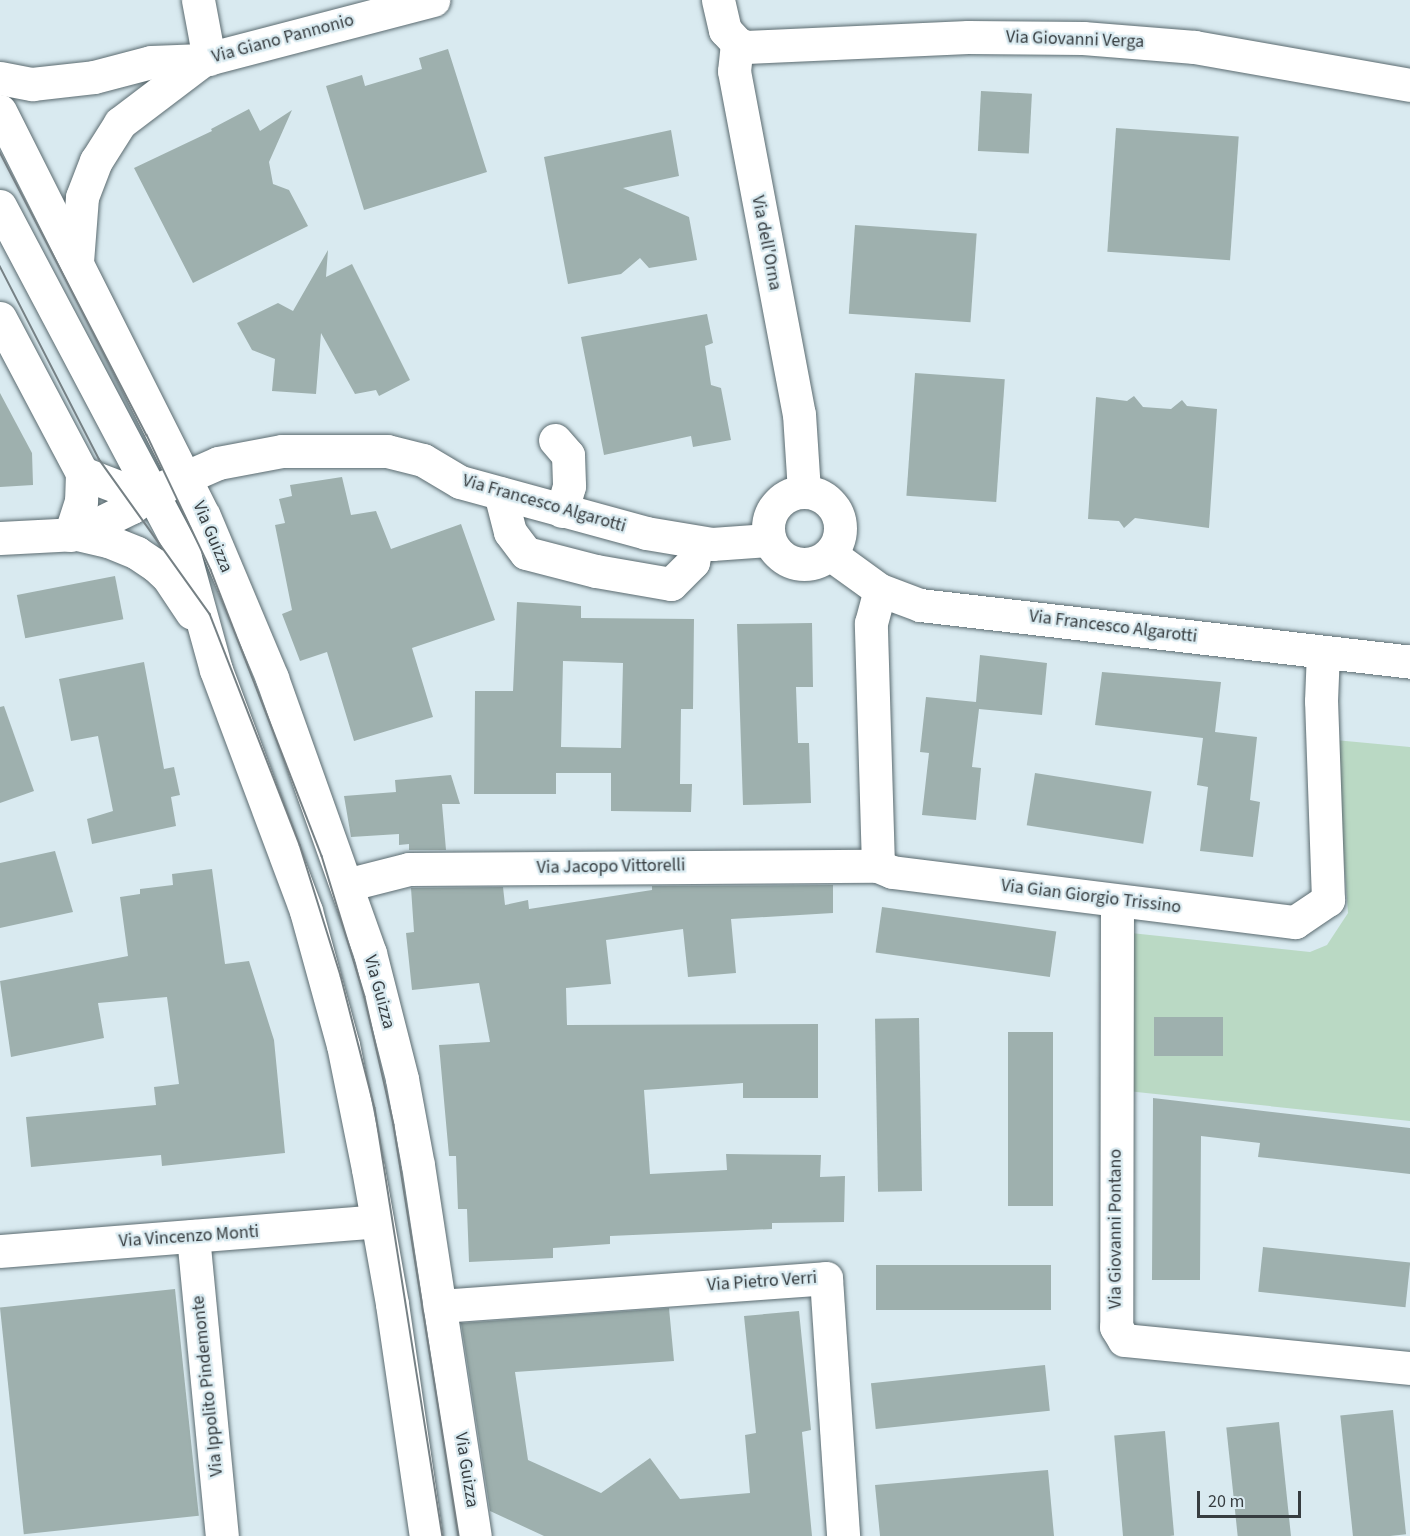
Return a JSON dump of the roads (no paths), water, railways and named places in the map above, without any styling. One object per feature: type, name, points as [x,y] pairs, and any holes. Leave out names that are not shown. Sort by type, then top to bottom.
[{"type":"street","points":[[198,0],[206,60]]},
{"type":"street","name":"Via Giano Pannonio","points":[[0,78],[33,84],[94,77],[151,62],[206,60],[433,0]]},
{"type":"street","points":[[718,0],[725,30],[737,43]]},
{"type":"street","name":"Via Giovanni Verga","points":[[737,43],[746,47],[968,37],[1083,38],[1195,47],[1410,85]]},
{"type":"street","name":"Via dell'Orna","points":[[737,43],[734,71],[799,414],[804,491]]},
{"type":"street","name":"Via Giano Pannonio","points":[[77,263],[82,197],[96,161],[120,123],[206,60]]},
{"type":"street","points":[[94,77],[108,87],[120,123]]},
{"type":"street","name":"Via Guizza","points":[[0,111],[184,476],[272,678],[370,953],[402,1079],[475,1533]]},
{"type":"street","name":"Via Guizza","points":[[0,206],[184,554],[197,593],[205,637],[321,961],[353,1091],[377,1221],[426,1536]]},
{"type":"street","points":[[0,318],[82,473],[81,502],[73,534]]},
{"type":"street","points":[[555,440],[568,455],[569,486],[562,511]]},
{"type":"street","name":"Via Francesco Algarotti","points":[[184,476],[218,463],[282,451],[387,451],[423,460],[460,482],[562,511],[697,542],[745,544],[768,540]]},
{"type":"street","points":[[82,473],[118,487],[152,492]]},
{"type":"street","points":[[73,534],[132,507],[152,492],[184,476]]},
{"type":"street","points":[[804,491],[830,502],[838,514],[838,542],[830,554],[818,562],[803,565],[776,553],[768,540],[770,512],[790,494],[804,491]]},
{"type":"street","points":[[500,493],[510,532],[526,553],[596,571],[670,584],[693,562],[697,542]]},
{"type":"street","points":[[0,538],[73,534],[128,549],[155,565],[184,598],[205,637]]},
{"type":"street","name":"Via Francesco Algarotti","points":[[830,554],[880,590],[930,606],[1410,662]]},
{"type":"street","points":[[878,866],[871,623],[880,590]]},
{"type":"street","name":"Via Gian Giorgio Trissino","points":[[878,866],[891,872],[1295,922],[1328,900],[1321,701],[1323,652]]},
{"type":"street","name":"Via Jacopo Vittorelli","points":[[346,885],[375,875],[422,869],[878,866]]},
{"type":"street","name":"Via Giovanni Pontano","points":[[1117,901],[1116,1327],[1120,1334],[1124,1340],[1149,1344],[1410,1368]]},
{"type":"street","name":"Via Vincenzo Monti","points":[[0,1251],[377,1221]]},
{"type":"street","name":"Via Ippolito Pindemonte","points":[[193,1236],[222,1536]]},
{"type":"street","name":"Via Pietro Verri","points":[[439,1306],[826,1278],[843,1536]]},
{"type":"street","points":[[431,1536],[475,1533]]},
{"type":"tram line","points":[[0,152],[147,435],[211,570],[322,856],[365,997],[394,1125],[459,1536]]},
{"type":"tram line","points":[[0,266],[99,459],[210,614],[300,845],[341,976],[375,1108],[443,1536]]}]
